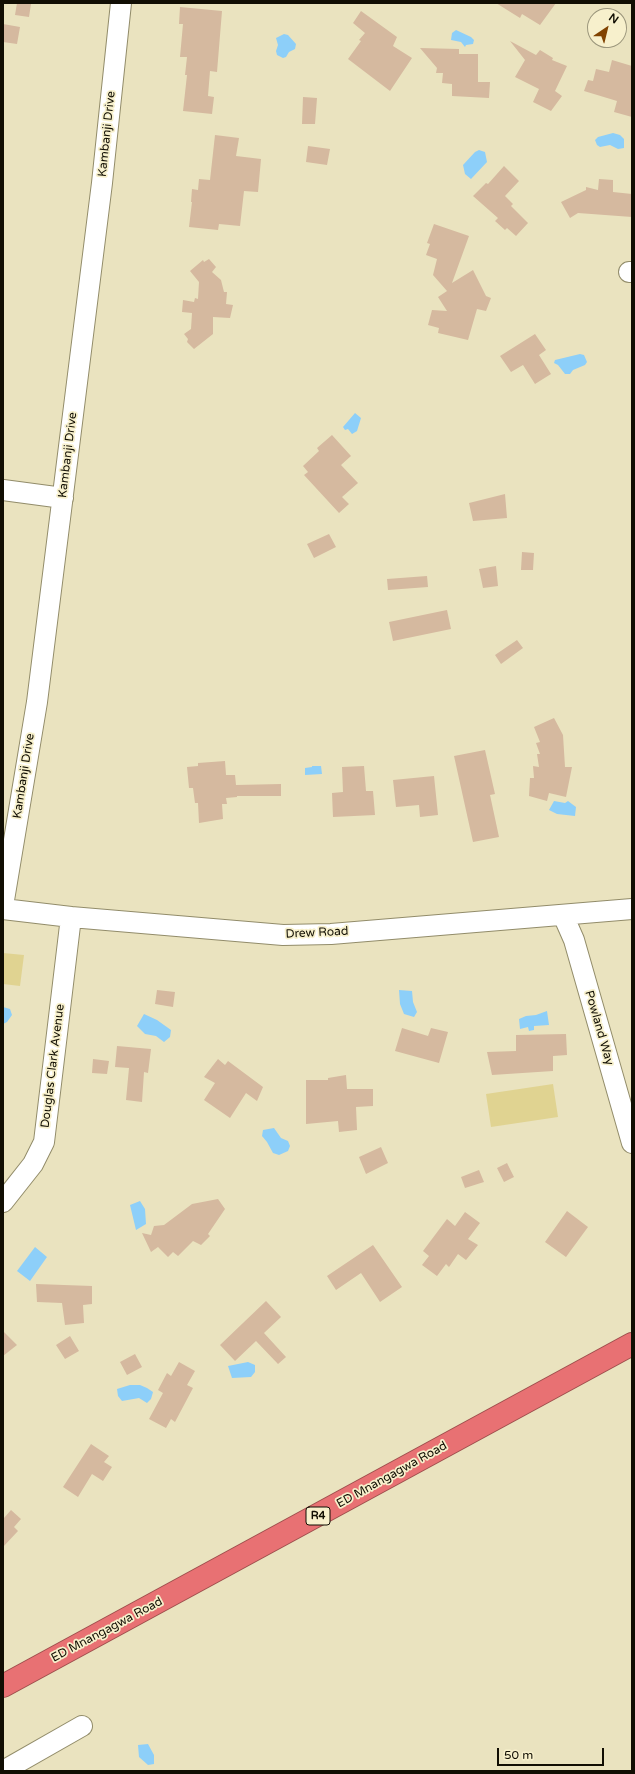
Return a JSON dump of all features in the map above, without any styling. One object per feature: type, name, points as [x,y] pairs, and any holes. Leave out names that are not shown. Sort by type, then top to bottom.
[{"type":"highway","name":"ED Mnangagwa Road","points":[[3,1686],[632,1344]]},
{"type":"street","name":"Kambanji Drive","points":[[3,908],[37,702],[102,183],[121,3]]},
{"type":"street","points":[[3,490],[63,498]]},
{"type":"street","name":"Drew Road","points":[[3,908],[71,918],[283,935],[331,934],[632,909]]},
{"type":"street","name":"Powland Way","points":[[563,915],[574,940],[632,1143]]},
{"type":"street","name":"Douglas Clark Avenue","points":[[3,1202],[33,1164],[44,1142],[71,918]]},
{"type":"street","points":[[3,1771],[82,1726]]},
{"type":"shaded area","points":[[3,953],[24,955],[20,986],[3,984]]},
{"type":"shaded area","points":[[553,1084],[558,1117],[491,1127],[486,1094]]},
{"type":"water","points":[[456,30],[471,37],[474,40],[473,44],[466,45],[465,47],[461,42],[451,40],[452,33]]},
{"type":"water","points":[[284,34],[288,35],[296,44],[295,49],[283,58],[277,55],[276,51],[278,45],[276,38]]},
{"type":"water","points":[[613,133],[620,135],[624,139],[624,148],[618,149],[610,145],[600,147],[597,145],[595,140],[598,137]]},
{"type":"water","points":[[479,150],[485,152],[487,162],[471,179],[465,174],[463,165],[475,152]]},
{"type":"water","points":[[580,354],[584,355],[587,362],[585,365],[573,370],[570,374],[565,374],[558,365],[554,363],[555,360]]},
{"type":"water","points":[[355,413],[361,418],[357,431],[352,434],[348,429],[345,430],[343,427]]},
{"type":"water","points":[[321,766],[322,774],[305,775],[305,768]]},
{"type":"water","points":[[554,801],[565,803],[568,801],[576,807],[575,816],[557,814],[549,810]]},
{"type":"water","points":[[399,990],[412,991],[413,1002],[417,1012],[414,1017],[404,1014],[400,1004]]},
{"type":"water","points":[[3,1007],[10,1009],[12,1015],[7,1022],[3,1024]]},
{"type":"water","points":[[547,1011],[549,1025],[534,1026],[534,1030],[529,1031],[528,1027],[520,1029],[519,1019]]},
{"type":"water","points":[[144,1014],[157,1020],[171,1030],[170,1037],[164,1042],[156,1036],[145,1034],[137,1026]]},
{"type":"water","points":[[274,1128],[281,1138],[288,1141],[290,1146],[288,1151],[279,1155],[273,1153],[262,1136],[263,1130]]},
{"type":"water","points":[[140,1201],[145,1209],[146,1224],[136,1230],[130,1205]]},
{"type":"water","points":[[35,1247],[47,1257],[30,1281],[17,1271]]},
{"type":"water","points":[[248,1362],[255,1365],[255,1372],[251,1377],[232,1378],[228,1366]]},
{"type":"water","points":[[130,1385],[140,1385],[153,1392],[151,1399],[147,1403],[139,1398],[122,1401],[118,1396],[117,1389]]},
{"type":"water","points":[[148,1744],[154,1755],[154,1764],[148,1765],[139,1757],[138,1745]]},
{"type":"building","points":[[17,3],[31,4],[29,17],[15,15]]},
{"type":"building","points":[[496,3],[556,3],[540,25],[522,14],[520,18]]},
{"type":"building","points":[[180,7],[222,11],[217,72],[210,71],[208,96],[214,97],[212,114],[183,111],[187,75],[185,75],[187,57],[180,57],[183,24],[179,24]]},
{"type":"building","points":[[361,11],[397,37],[393,46],[412,58],[390,91],[348,59],[365,33],[353,23]]},
{"type":"building","points":[[3,24],[20,27],[17,44],[3,42]]},
{"type":"building","points":[[510,41],[536,55],[540,50],[553,58],[552,60],[567,66],[555,91],[562,96],[551,111],[533,102],[539,89],[515,77],[525,60]]},
{"type":"building","points":[[420,48],[459,49],[459,54],[478,54],[478,82],[490,82],[489,98],[452,96],[452,84],[442,83],[443,73],[436,73],[437,68]]},
{"type":"building","points":[[612,60],[632,66],[632,117],[614,112],[617,101],[584,91],[588,80],[593,81],[596,69],[609,72]]},
{"type":"building","points":[[303,97],[317,98],[315,124],[302,124]]},
{"type":"building","points":[[215,135],[239,138],[236,156],[261,159],[258,192],[244,191],[240,226],[219,224],[218,230],[189,227],[192,189],[198,190],[199,179],[210,180]]},
{"type":"building","points":[[308,146],[330,149],[327,165],[306,162]]},
{"type":"building","points":[[504,166],[519,181],[505,196],[513,204],[511,206],[528,223],[516,236],[507,228],[505,230],[495,221],[498,218],[473,196],[486,183],[488,184]]},
{"type":"building","points":[[599,179],[613,180],[613,192],[632,194],[632,217],[578,213],[570,218],[561,202],[586,190],[586,187],[598,190]]},
{"type":"building","points":[[434,224],[469,236],[452,283],[473,270],[486,296],[491,298],[486,311],[477,309],[468,340],[438,333],[439,328],[428,325],[432,310],[447,311],[438,297],[447,291],[433,275],[437,259],[426,255],[430,244],[427,243]]},
{"type":"building","points":[[209,259],[216,267],[212,272],[221,280],[224,292],[227,292],[226,304],[233,305],[230,318],[213,317],[213,334],[194,349],[187,342],[188,339],[184,334],[191,329],[192,313],[182,312],[183,300],[194,302],[195,298],[198,299],[199,282],[190,271],[203,260],[204,262]]},
{"type":"building","points":[[535,334],[546,350],[539,355],[551,374],[535,384],[523,365],[511,372],[500,356]]},
{"type":"building","points":[[332,435],[351,456],[341,465],[358,483],[342,497],[349,504],[339,513],[304,475],[308,472],[303,466],[319,451],[317,448]]},
{"type":"building","points":[[505,494],[507,518],[473,521],[469,503]]},
{"type":"building","points":[[329,534],[336,547],[314,558],[307,544]]},
{"type":"building","points":[[522,552],[534,553],[533,570],[521,570]]},
{"type":"building","points":[[496,566],[498,586],[483,588],[479,569]]},
{"type":"building","points":[[427,576],[428,587],[388,590],[387,579]]},
{"type":"building","points":[[447,610],[451,629],[393,641],[389,622]]},
{"type":"building","points":[[517,640],[523,648],[501,664],[495,655]]},
{"type":"building","points":[[554,718],[563,735],[565,767],[572,767],[566,797],[549,793],[547,801],[529,796],[530,778],[534,778],[533,766],[539,767],[537,754],[540,754],[536,743],[540,742],[534,727]]},
{"type":"building","points":[[485,750],[495,794],[490,795],[499,837],[473,842],[454,756]]},
{"type":"building","points":[[225,761],[226,775],[235,775],[236,785],[281,784],[281,796],[237,796],[226,798],[227,804],[222,804],[223,819],[199,823],[198,803],[195,803],[193,788],[189,788],[187,767],[198,766],[198,763]]},
{"type":"building","points":[[364,766],[366,791],[373,791],[375,815],[333,817],[332,793],[343,792],[342,767]]},
{"type":"building","points":[[434,776],[438,815],[420,817],[419,805],[396,807],[393,780]]},
{"type":"building","points":[[157,990],[175,992],[173,1007],[155,1004]]},
{"type":"building","points":[[402,1028],[428,1036],[431,1028],[448,1032],[439,1063],[395,1051]]},
{"type":"building","points":[[566,1034],[567,1055],[553,1056],[553,1071],[492,1075],[487,1052],[516,1051],[516,1035]]},
{"type":"building","points":[[117,1046],[151,1049],[148,1073],[144,1072],[142,1102],[126,1100],[129,1068],[115,1067]]},
{"type":"building","points":[[93,1059],[109,1061],[107,1074],[92,1073]]},
{"type":"building","points":[[218,1059],[225,1065],[228,1061],[263,1087],[257,1101],[246,1093],[230,1118],[204,1100],[215,1083],[204,1077]]},
{"type":"building","points":[[346,1075],[347,1089],[373,1089],[373,1106],[356,1107],[357,1130],[339,1132],[338,1121],[306,1124],[306,1080],[328,1080],[328,1078]]},
{"type":"building","points":[[381,1147],[388,1163],[366,1174],[359,1157]]},
{"type":"building","points":[[507,1163],[514,1177],[504,1182],[497,1168]]},
{"type":"building","points":[[479,1170],[484,1182],[465,1188],[461,1177]]},
{"type":"building","points":[[218,1199],[225,1209],[208,1234],[210,1236],[201,1245],[193,1241],[178,1256],[173,1252],[168,1257],[158,1247],[151,1252],[142,1233],[151,1235],[154,1226],[164,1225],[192,1204]]},
{"type":"building","points":[[567,1211],[588,1227],[566,1257],[545,1242]]},
{"type":"building","points":[[465,1212],[480,1223],[468,1239],[478,1245],[466,1260],[458,1254],[449,1267],[446,1264],[437,1276],[422,1265],[429,1256],[423,1251],[447,1219],[455,1226]]},
{"type":"building","points":[[373,1245],[402,1287],[380,1302],[361,1273],[336,1290],[327,1276]]},
{"type":"building","points":[[36,1284],[92,1286],[92,1304],[83,1305],[84,1323],[65,1325],[62,1303],[37,1302]]},
{"type":"building","points":[[266,1301],[281,1317],[264,1333],[286,1357],[278,1364],[256,1341],[235,1361],[220,1345]]},
{"type":"building","points":[[3,1331],[17,1345],[3,1356]]},
{"type":"building","points":[[70,1336],[79,1351],[65,1359],[56,1345]]},
{"type":"building","points":[[135,1354],[142,1367],[127,1375],[120,1362]]},
{"type":"building","points":[[179,1362],[195,1371],[187,1385],[193,1388],[175,1422],[171,1419],[166,1428],[149,1419],[163,1393],[158,1390],[167,1373],[171,1376]]},
{"type":"building","points":[[91,1444],[109,1456],[104,1462],[112,1467],[103,1481],[92,1474],[78,1497],[63,1487]]},
{"type":"building","points":[[11,1510],[21,1519],[14,1527],[18,1531],[3,1547],[3,1517],[4,1518]]}]
